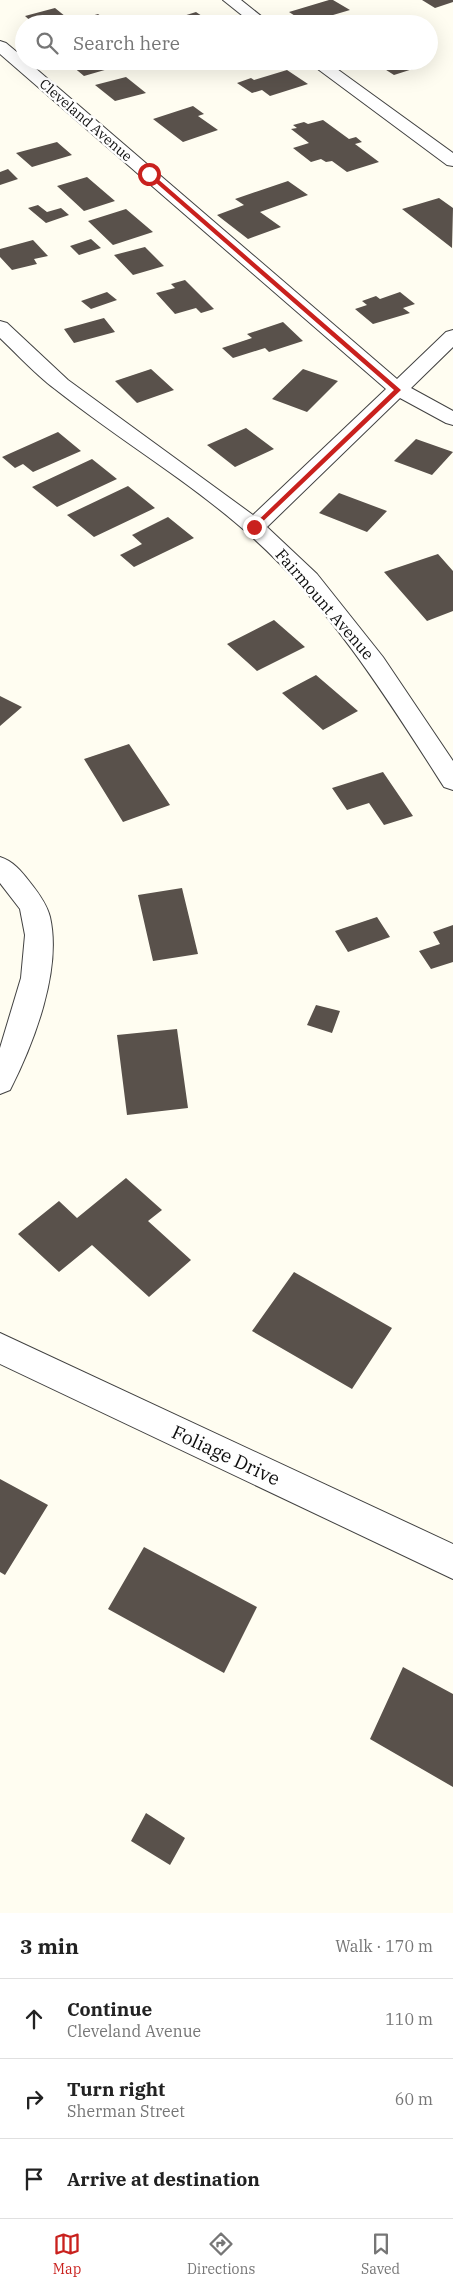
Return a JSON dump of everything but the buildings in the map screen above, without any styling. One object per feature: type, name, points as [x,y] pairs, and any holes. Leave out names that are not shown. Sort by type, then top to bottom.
[{"type":"street","points":[[231,0],[251,15]]},
{"type":"street","name":"Cleveland Avenue","points":[[0,46],[15,59]]},
{"type":"street","name":"Cleveland Avenue","points":[[28,70],[398,390],[453,419]]},
{"type":"street","points":[[327,70],[453,161]]},
{"type":"street","name":"Fairmount Avenue","points":[[0,327],[60,383],[254,527],[305,576],[386,676],[453,781]]},
{"type":"street","points":[[254,527],[453,336]]},
{"type":"street","points":[[0,867],[29,900],[36,916],[38,934],[37,966],[28,1006],[16,1049],[0,1082]]},
{"type":"street","name":"Foliage Drive","points":[[0,1348],[453,1562]]},
{"type":"route","points":[[149,174],[377,374],[398,390],[254,527]]}]
